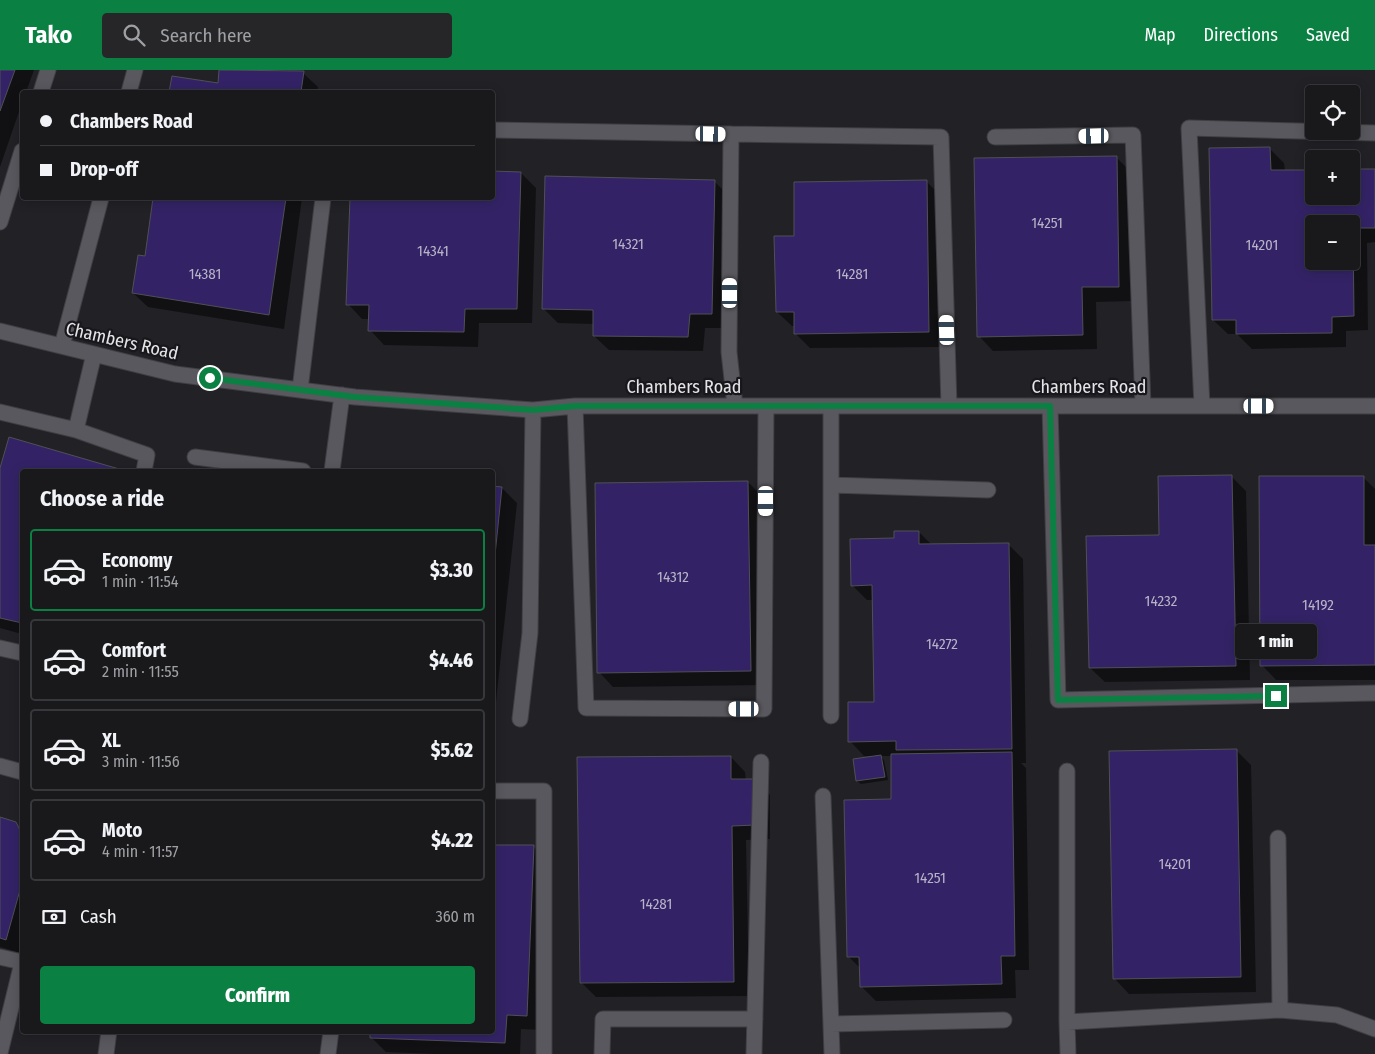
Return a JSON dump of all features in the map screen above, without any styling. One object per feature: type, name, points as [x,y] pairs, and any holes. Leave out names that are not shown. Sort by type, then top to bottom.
[{"type":"street","points":[[42,90],[48,70]]},
{"type":"street","points":[[130,90],[135,70]]},
{"type":"street","points":[[1202,406],[1189,128],[1375,134]]},
{"type":"street","points":[[495,130],[941,137],[949,406]]},
{"type":"street","points":[[731,134],[729,352],[735,406]]},
{"type":"street","points":[[995,136],[1133,135],[1143,406]]},
{"type":"street","points":[[0,222],[20,157]]},
{"type":"street","points":[[62,346],[100,200]]},
{"type":"street","points":[[300,390],[323,200]]},
{"type":"street","name":"Chambers Road","points":[[0,331],[175,374],[342,395],[533,410],[575,406],[1375,406]]},
{"type":"street","points":[[76,430],[94,354]]},
{"type":"street","points":[[332,469],[342,395]]},
{"type":"street","points":[[575,406],[586,708],[764,709],[766,406]]},
{"type":"street","points":[[831,406],[832,716]]},
{"type":"street","points":[[1050,406],[1058,700],[1375,694]]},
{"type":"street","points":[[520,719],[530,633],[533,410]]},
{"type":"street","points":[[0,412],[76,430],[147,455],[144,469]]},
{"type":"street","points":[[195,457],[288,469]]},
{"type":"street","points":[[831,485],[988,490]]},
{"type":"street","points":[[0,648],[20,653]]},
{"type":"street","points":[[754,1054],[761,762]]},
{"type":"street","points":[[0,766],[20,771]]},
{"type":"street","points":[[1067,771],[1068,1054]]},
{"type":"street","points":[[495,791],[544,791],[544,1054]]},
{"type":"street","points":[[823,796],[832,1054]]},
{"type":"street","points":[[1278,838],[1280,1010]]},
{"type":"street","points":[[0,957],[20,962]]},
{"type":"street","points":[[0,1053],[20,971]]},
{"type":"street","points":[[1067,1022],[1280,1010],[1337,1015],[1375,1029]]},
{"type":"street","points":[[602,1054],[603,1020],[755,1019]]},
{"type":"street","points":[[831,1024],[1004,1020]]},
{"type":"street","points":[[106,1054],[109,1034]]},
{"type":"street","points":[[328,1054],[331,1034]]},
{"type":"building","points":[[0,70],[15,70],[0,111]]},
{"type":"building","points":[[219,70],[304,71],[301,90],[169,90],[172,76],[218,83]]},
{"type":"building","points":[[1270,147],[1271,170],[1305,170],[1305,205],[1360,205],[1360,169],[1375,169],[1375,228],[1360,228],[1360,215],[1305,215],[1305,270],[1353,270],[1354,316],[1332,317],[1332,333],[1236,334],[1236,320],[1212,320],[1209,148]]},
{"type":"building","points":[[1117,156],[1119,287],[1082,287],[1083,335],[977,337],[974,158]]},
{"type":"building","points":[[495,171],[521,172],[517,309],[465,309],[464,332],[368,331],[369,305],[346,305],[350,200],[495,200]]},
{"type":"building","points":[[545,176],[715,180],[712,314],[690,314],[688,337],[593,336],[593,310],[542,309]]},
{"type":"building","points":[[927,180],[929,332],[794,334],[794,312],[776,312],[774,236],[794,236],[794,182]]},
{"type":"building","points":[[153,200],[286,200],[269,315],[132,293],[138,255],[145,256]]},
{"type":"building","points":[[9,437],[119,469],[20,469],[20,623],[0,618],[0,468]]},
{"type":"building","points":[[1232,475],[1236,666],[1089,668],[1086,536],[1159,535],[1158,476]]},
{"type":"building","points":[[1259,476],[1364,476],[1364,545],[1375,545],[1375,665],[1260,666]]},
{"type":"building","points":[[748,481],[751,671],[597,673],[595,483]]},
{"type":"building","points":[[495,486],[502,487],[495,555]]},
{"type":"building","points":[[894,531],[919,531],[919,544],[1009,543],[1012,749],[896,750],[896,741],[848,742],[848,702],[874,702],[872,585],[851,586],[850,539],[894,538]]},
{"type":"building","points":[[1237,749],[1241,977],[1113,979],[1109,751]]},
{"type":"building","points":[[1012,752],[1015,956],[1001,956],[1002,984],[860,987],[859,957],[847,957],[844,800],[891,799],[891,754]]},
{"type":"building","points":[[881,755],[885,777],[856,781],[853,759]]},
{"type":"building","points":[[731,756],[731,779],[755,779],[756,825],[732,826],[734,982],[580,983],[577,757]]},
{"type":"building","points":[[0,817],[16,822],[20,830],[20,890],[6,940],[0,938]]},
{"type":"building","points":[[495,845],[534,845],[527,1016],[507,1015],[505,1043],[370,1038],[370,1034],[495,1034]]},
{"type":"route","points":[[210,378],[355,397],[533,410],[575,406],[1050,406],[1058,700],[1276,696]]}]
